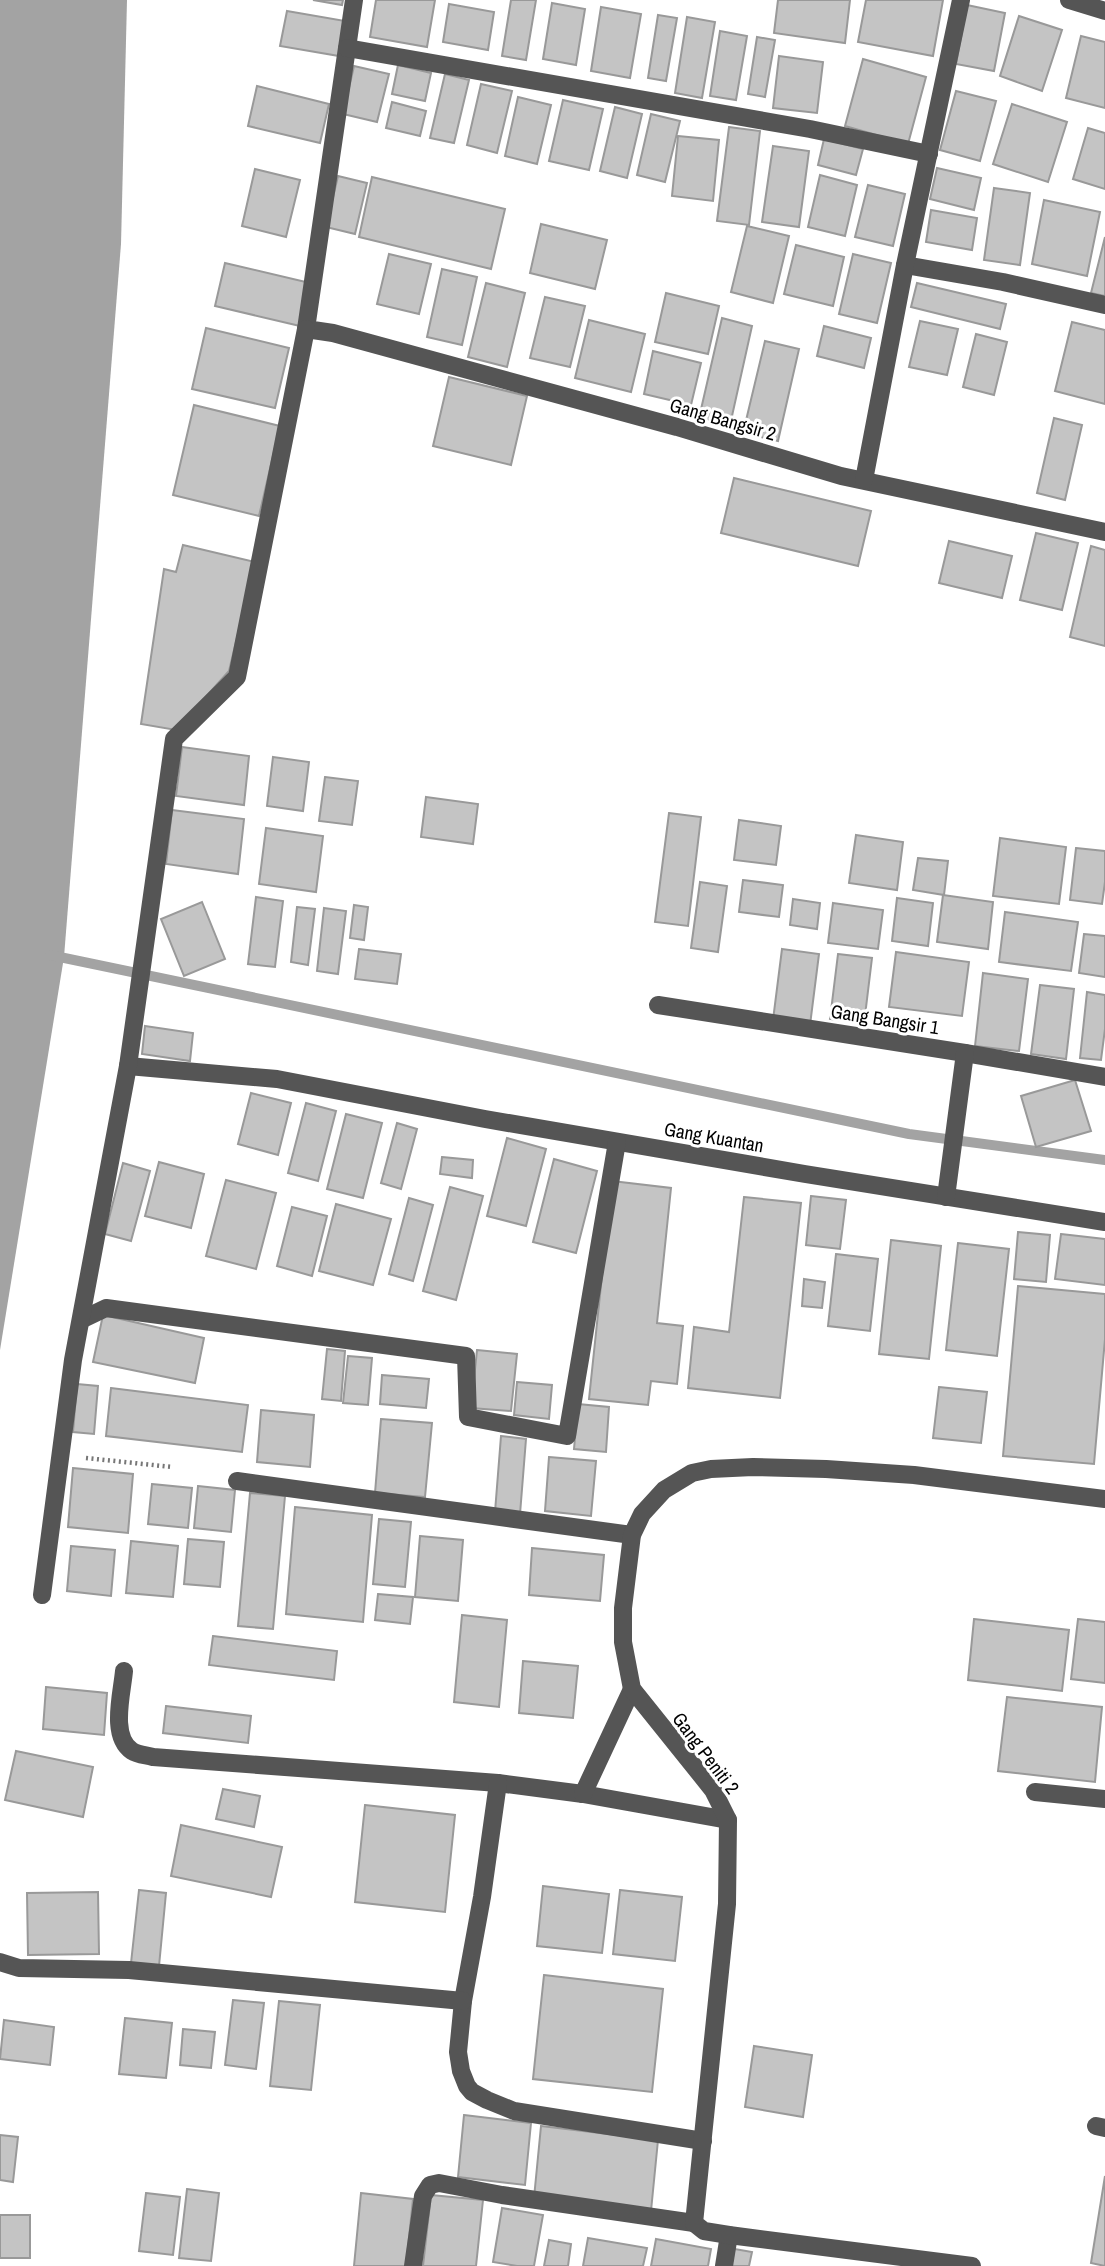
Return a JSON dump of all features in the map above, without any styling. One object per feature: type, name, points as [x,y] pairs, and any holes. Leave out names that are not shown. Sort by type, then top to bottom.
[{"type":"street","points":[[42,1595],[73,1360],[128,1066],[174,738],[237,677],[306,329],[354,0]]},
{"type":"street","points":[[864,480],[905,265],[961,0]]},
{"type":"street","points":[[1069,0],[1105,11]]},
{"type":"street","points":[[347,48],[810,129],[929,154]]},
{"type":"street","points":[[905,265],[1003,282],[1105,305]]},
{"type":"street","name":"Gang Bangsir 2","points":[[306,329],[333,333],[677,426],[841,475],[1105,532]]},
{"type":"street","name":"Gang Bangsir 1","points":[[658,1005],[1105,1077]]},
{"type":"street","points":[[946,1197],[965,1053]]},
{"type":"street","name":"Gang Kuantan","points":[[128,1066],[277,1079],[617,1142],[1105,1222]]},
{"type":"street","points":[[81,1320],[106,1308],[466,1356],[468,1417],[567,1436],[617,1142]]},
{"type":"street","name":"Gang Peniti 2","points":[[694,2223],[727,1903],[728,1820],[713,1790],[632,1689],[623,1642],[624,1608],[632,1535],[642,1514],[664,1490],[682,1478],[711,1469],[753,1467],[901,1474],[1105,1499]]},
{"type":"street","points":[[237,1481],[632,1535]]},
{"type":"street","points":[[124,1671],[120,1734],[127,1746],[136,1753],[153,1757],[498,1783],[583,1794],[728,1820]]},
{"type":"street","points":[[583,1794],[632,1689]]},
{"type":"street","points":[[498,1783],[482,1896],[463,2001],[458,2052],[467,2086],[478,2096],[531,2115],[703,2141]]},
{"type":"street","points":[[1035,1792],[1105,1799]]},
{"type":"street","points":[[0,1962],[19,1968],[130,1970],[463,2001]]},
{"type":"street","points":[[413,2266],[424,2196],[430,2185],[439,2183],[694,2223],[704,2231],[729,2235],[972,2266]]},
{"type":"street","points":[[724,2266],[729,2235]]},
{"type":"path","points":[[61,1455],[172,1467]]},
{"type":"shaded area","points":[[0,0],[127,0],[121,244],[64,957],[0,1350]]},
{"type":"building","points":[[313,0],[343,0],[342,5]]},
{"type":"building","points":[[376,0],[435,0],[427,47],[370,37]]},
{"type":"building","points":[[511,0],[536,0],[526,60],[502,56]]},
{"type":"building","points":[[778,0],[850,0],[845,43],[774,33]]},
{"type":"building","points":[[866,0],[943,0],[933,56],[858,42]]},
{"type":"building","points":[[552,3],[585,9],[576,65],[543,59]]},
{"type":"building","points":[[449,4],[494,12],[488,50],[443,42]]},
{"type":"building","points":[[967,5],[1005,13],[994,71],[956,64]]},
{"type":"building","points":[[601,7],[641,14],[630,78],[591,71]]},
{"type":"building","points":[[287,11],[345,21],[339,56],[280,46]]},
{"type":"building","points":[[658,15],[677,18],[666,81],[648,78]]},
{"type":"building","points":[[1019,16],[1062,30],[1042,91],[1000,76]]},
{"type":"building","points":[[687,17],[715,22],[702,98],[675,93]]},
{"type":"building","points":[[720,31],[747,36],[736,100],[710,96]]},
{"type":"building","points":[[1081,36],[1105,42],[1105,108],[1066,98]]},
{"type":"building","points":[[757,37],[775,40],[765,97],[748,94]]},
{"type":"building","points":[[779,56],[823,62],[817,113],[773,108]]},
{"type":"building","points":[[863,59],[926,77],[908,144],[845,126]]},
{"type":"building","points":[[398,65],[431,73],[425,101],[392,94]]},
{"type":"building","points":[[354,66],[389,74],[377,122],[343,114]]},
{"type":"building","points":[[445,74],[469,80],[454,143],[430,138]]},
{"type":"building","points":[[481,84],[512,91],[497,153],[467,145]]},
{"type":"building","points":[[257,86],[329,104],[320,143],[248,126]]},
{"type":"building","points":[[956,91],[996,101],[980,161],[940,150]]},
{"type":"building","points":[[518,97],[551,105],[537,164],[505,156]]},
{"type":"building","points":[[563,100],[603,109],[589,170],[549,161]]},
{"type":"building","points":[[392,102],[426,111],[420,136],[386,128]]},
{"type":"building","points":[[1012,104],[1067,122],[1048,182],[993,164]]},
{"type":"building","points":[[615,107],[642,114],[627,178],[600,171]]},
{"type":"building","points":[[651,114],[680,121],[665,182],[637,175]]},
{"type":"building","points":[[729,127],[760,131],[749,225],[717,221]]},
{"type":"building","points":[[1088,128],[1105,133],[1105,189],[1073,179]]},
{"type":"building","points":[[678,136],[719,140],[713,201],[672,196]]},
{"type":"building","points":[[824,139],[863,149],[856,175],[818,165]]},
{"type":"building","points":[[773,146],[809,151],[799,227],[762,222]]},
{"type":"building","points":[[937,168],[981,178],[974,210],[930,199]]},
{"type":"building","points":[[255,169],[300,180],[286,237],[242,226]]},
{"type":"building","points":[[820,175],[857,185],[845,236],[808,227]]},
{"type":"building","points":[[338,176],[367,183],[355,234],[326,227]]},
{"type":"building","points":[[372,177],[505,209],[491,269],[359,237]]},
{"type":"building","points":[[868,185],[905,194],[893,246],[855,237]]},
{"type":"building","points":[[994,188],[1030,193],[1020,265],[984,260]]},
{"type":"building","points":[[1044,200],[1100,212],[1087,276],[1032,264]]},
{"type":"building","points":[[931,210],[977,218],[972,250],[926,242]]},
{"type":"building","points":[[541,224],[607,240],[595,289],[530,273]]},
{"type":"building","points":[[747,226],[789,236],[773,303],[731,292]]},
{"type":"building","points":[[1105,237],[1105,296],[1091,293]]},
{"type":"building","points":[[796,245],[844,257],[833,306],[784,294]]},
{"type":"building","points":[[389,254],[431,264],[419,314],[377,304]]},
{"type":"building","points":[[853,254],[891,263],[877,323],[839,314]]},
{"type":"building","points":[[225,263],[310,283],[300,326],[215,306]]},
{"type":"building","points":[[442,269],[477,277],[462,345],[427,337]]},
{"type":"building","points":[[486,283],[525,293],[507,367],[468,357]]},
{"type":"building","points":[[917,283],[1006,304],[1000,329],[911,307]]},
{"type":"building","points":[[666,293],[719,306],[708,354],[655,342]]},
{"type":"building","points":[[545,297],[585,306],[570,367],[530,358]]},
{"type":"building","points":[[722,318],[752,326],[730,425],[699,418]]},
{"type":"building","points":[[589,320],[645,334],[631,392],[575,378]]},
{"type":"building","points":[[920,321],[958,329],[947,375],[909,367]]},
{"type":"building","points":[[1072,322],[1105,330],[1105,404],[1055,391]]},
{"type":"building","points":[[824,326],[871,338],[864,368],[817,356]]},
{"type":"building","points":[[206,328],[289,348],[275,408],[192,389]]},
{"type":"building","points":[[976,334],[1007,342],[994,395],[963,387]]},
{"type":"building","points":[[765,341],[799,349],[778,441],[743,433]]},
{"type":"building","points":[[653,351],[701,363],[691,405],[644,394]]},
{"type":"building","points":[[449,377],[527,396],[511,465],[433,446]]},
{"type":"building","points":[[194,405],[280,426],[259,516],[173,495]]},
{"type":"building","points":[[1054,418],[1082,425],[1065,500],[1037,493]]},
{"type":"building","points":[[734,478],[871,511],[858,566],[721,533]]},
{"type":"building","points":[[1036,533],[1078,543],[1062,610],[1020,600]]},
{"type":"building","points":[[949,541],[1012,556],[1002,598],[939,583]]},
{"type":"building","points":[[183,545],[255,562],[229,671],[176,730],[141,724],[164,569],[176,572]]},
{"type":"building","points":[[1091,546],[1105,550],[1105,646],[1070,637]]},
{"type":"building","points":[[182,747],[249,756],[244,805],[176,796]]},
{"type":"building","points":[[273,757],[309,762],[303,811],[267,806]]},
{"type":"building","points":[[325,777],[358,781],[352,825],[319,821]]},
{"type":"building","points":[[426,797],[478,804],[473,844],[421,837]]},
{"type":"building","points":[[172,810],[244,819],[238,874],[166,864]]},
{"type":"building","points":[[669,813],[701,817],[688,926],[655,922]]},
{"type":"building","points":[[739,820],[781,826],[776,865],[734,860]]},
{"type":"building","points":[[266,828],[323,836],[316,892],[259,884]]},
{"type":"building","points":[[856,835],[903,842],[897,890],[849,883]]},
{"type":"building","points":[[1000,838],[1066,847],[1059,904],[993,896]]},
{"type":"building","points":[[1076,848],[1105,851],[1102,904],[1070,900]]},
{"type":"building","points":[[918,858],[948,861],[944,895],[913,890]]},
{"type":"building","points":[[743,880],[783,885],[779,917],[739,912]]},
{"type":"building","points":[[700,882],[727,886],[718,952],[691,948]]},
{"type":"building","points":[[943,895],[993,902],[988,949],[937,942]]},
{"type":"building","points":[[256,897],[283,901],[275,967],[248,964]]},
{"type":"building","points":[[897,898],[933,903],[928,946],[892,941]]},
{"type":"building","points":[[793,899],[820,903],[817,929],[790,925]]},
{"type":"building","points":[[202,902],[225,959],[184,976],[161,919]]},
{"type":"building","points":[[833,903],[883,910],[878,949],[828,943]]},
{"type":"building","points":[[354,905],[368,907],[364,940],[350,938]]},
{"type":"building","points":[[297,907],[315,909],[308,965],[291,962]]},
{"type":"building","points":[[324,908],[346,911],[338,974],[317,971]]},
{"type":"building","points":[[1005,912],[1078,922],[1071,971],[999,962]]},
{"type":"building","points":[[1084,934],[1105,936],[1105,977],[1079,973]]},
{"type":"building","points":[[359,949],[401,954],[397,984],[355,979]]},
{"type":"building","points":[[782,949],[819,954],[810,1025],[773,1020]]},
{"type":"building","points":[[896,952],[969,962],[962,1016],[889,1007]]},
{"type":"building","points":[[838,954],[872,958],[864,1024],[830,1019]]},
{"type":"building","points":[[983,973],[1028,979],[1019,1051],[975,1046]]},
{"type":"building","points":[[1040,985],[1074,989],[1066,1059],[1031,1054]]},
{"type":"building","points":[[1087,992],[1105,995],[1101,1060],[1080,1058]]},
{"type":"building","points":[[145,1026],[193,1033],[190,1061],[142,1054]]},
{"type":"building","points":[[1075,1080],[1091,1131],[1036,1147],[1021,1096]]},
{"type":"building","points":[[251,1093],[291,1103],[278,1155],[238,1144]]},
{"type":"building","points":[[306,1103],[336,1111],[318,1181],[288,1173]]},
{"type":"building","points":[[346,1114],[382,1123],[363,1198],[327,1189]]},
{"type":"building","points":[[397,1123],[417,1129],[401,1189],[381,1183]]},
{"type":"building","points":[[507,1138],[546,1149],[526,1226],[487,1216]]},
{"type":"building","points":[[442,1157],[473,1160],[472,1178],[440,1174]]},
{"type":"building","points":[[554,1159],[597,1171],[576,1253],[533,1242]]},
{"type":"building","points":[[159,1162],[204,1174],[191,1228],[145,1216]]},
{"type":"building","points":[[123,1163],[150,1171],[131,1241],[105,1234]]},
{"type":"building","points":[[226,1180],[276,1193],[256,1269],[206,1256]]},
{"type":"building","points":[[612,1181],[671,1188],[657,1323],[683,1326],[677,1384],[651,1381],[648,1405],[589,1399]]},
{"type":"building","points":[[450,1187],[483,1196],[456,1300],[423,1291]]},
{"type":"building","points":[[811,1196],[846,1200],[840,1249],[806,1245]]},
{"type":"building","points":[[744,1197],[801,1203],[780,1398],[688,1388],[694,1327],[729,1332]]},
{"type":"building","points":[[409,1198],[433,1205],[413,1281],[389,1274]]},
{"type":"building","points":[[336,1204],[391,1219],[373,1285],[319,1271]]},
{"type":"building","points":[[292,1207],[327,1216],[312,1276],[277,1266]]},
{"type":"building","points":[[1018,1232],[1050,1235],[1046,1282],[1014,1279]]},
{"type":"building","points":[[1061,1234],[1105,1239],[1105,1285],[1055,1279]]},
{"type":"building","points":[[891,1240],[941,1246],[929,1359],[879,1354]]},
{"type":"building","points":[[958,1243],[1009,1249],[997,1356],[946,1350]]},
{"type":"building","points":[[836,1254],[878,1259],[870,1331],[828,1326]]},
{"type":"building","points":[[804,1279],[825,1282],[822,1308],[802,1306]]},
{"type":"building","points":[[1018,1286],[1105,1294],[1105,1339],[1094,1464],[1003,1456]]},
{"type":"building","points":[[103,1315],[204,1338],[195,1383],[93,1362]]},
{"type":"building","points":[[327,1349],[345,1351],[341,1401],[322,1399]]},
{"type":"building","points":[[477,1350],[517,1354],[511,1411],[471,1408]]},
{"type":"building","points":[[348,1356],[372,1358],[368,1405],[343,1403]]},
{"type":"building","points":[[382,1375],[429,1379],[426,1408],[380,1404]]},
{"type":"building","points":[[517,1382],[552,1385],[549,1419],[514,1415]]},
{"type":"building","points":[[77,1384],[98,1386],[94,1434],[73,1432]]},
{"type":"building","points":[[939,1387],[987,1392],[981,1443],[933,1438]]},
{"type":"building","points":[[111,1388],[248,1405],[242,1452],[106,1436]]},
{"type":"building","points":[[578,1404],[609,1407],[606,1452],[574,1449]]},
{"type":"building","points":[[261,1410],[314,1415],[310,1467],[257,1462]]},
{"type":"building","points":[[381,1419],[432,1423],[425,1497],[375,1493]]},
{"type":"building","points":[[501,1436],[526,1439],[520,1514],[495,1512]]},
{"type":"building","points":[[549,1457],[596,1461],[591,1516],[545,1511]]},
{"type":"building","points":[[73,1468],[133,1474],[128,1533],[68,1527]]},
{"type":"building","points":[[152,1484],[192,1488],[188,1528],[148,1524]]},
{"type":"building","points":[[198,1486],[235,1490],[231,1532],[194,1528]]},
{"type":"building","points":[[250,1493],[285,1496],[273,1629],[238,1626]]},
{"type":"building","points":[[295,1507],[372,1515],[363,1622],[286,1614]]},
{"type":"building","points":[[379,1519],[411,1522],[405,1587],[373,1584]]},
{"type":"building","points":[[420,1536],[463,1540],[458,1601],[415,1597]]},
{"type":"building","points":[[188,1539],[224,1542],[220,1587],[184,1584]]},
{"type":"building","points":[[131,1541],[178,1546],[173,1597],[126,1593]]},
{"type":"building","points":[[71,1546],[115,1550],[111,1596],[67,1591]]},
{"type":"building","points":[[532,1548],[604,1555],[600,1601],[529,1595]]},
{"type":"building","points":[[378,1594],[413,1597],[410,1624],[375,1620]]},
{"type":"building","points":[[462,1615],[507,1620],[499,1707],[454,1702]]},
{"type":"building","points":[[974,1619],[1069,1630],[1062,1691],[968,1680]]},
{"type":"building","points":[[1078,1619],[1105,1622],[1105,1683],[1071,1679]]},
{"type":"building","points":[[213,1636],[337,1651],[334,1680],[209,1665]]},
{"type":"building","points":[[523,1661],[578,1666],[573,1718],[519,1713]]},
{"type":"building","points":[[46,1687],[107,1693],[104,1735],[43,1729]]},
{"type":"building","points":[[1007,1697],[1102,1707],[1095,1782],[998,1771]]},
{"type":"building","points":[[166,1706],[251,1716],[248,1743],[163,1733]]},
{"type":"building","points":[[16,1751],[93,1767],[83,1817],[5,1800]]},
{"type":"building","points":[[223,1789],[260,1796],[254,1827],[216,1819]]},
{"type":"building","points":[[365,1805],[455,1815],[445,1912],[355,1902]]},
{"type":"building","points":[[181,1825],[282,1847],[271,1897],[171,1876]]},
{"type":"building","points":[[543,1886],[609,1894],[602,1953],[537,1946]]},
{"type":"building","points":[[139,1890],[166,1893],[159,1966],[131,1963]]},
{"type":"building","points":[[620,1890],[682,1897],[675,1961],[613,1954]]},
{"type":"building","points":[[98,1892],[99,1954],[28,1955],[27,1893]]},
{"type":"building","points":[[544,1975],[663,1989],[652,2092],[533,2079]]},
{"type":"building","points":[[233,2000],[264,2003],[256,2069],[225,2065]]},
{"type":"building","points":[[279,2001],[320,2005],[311,2090],[270,2086]]},
{"type":"building","points":[[125,2018],[172,2023],[166,2078],[119,2074]]},
{"type":"building","points":[[4,2020],[54,2027],[50,2065],[0,2059]]},
{"type":"building","points":[[183,2029],[215,2032],[211,2068],[180,2065]]},
{"type":"building","points":[[754,2046],[812,2055],[803,2117],[745,2107]]},
{"type":"building","points":[[464,2115],[531,2123],[525,2185],[458,2177]]},
{"type":"building","points":[[541,2126],[658,2140],[651,2211],[534,2198]]},
{"type":"building","points":[[0,2135],[18,2137],[13,2182],[0,2180]]},
{"type":"building","points":[[1105,2176],[1105,2266],[1091,2263]]},
{"type":"building","points":[[187,2189],[219,2193],[211,2261],[179,2258]]},
{"type":"building","points":[[146,2193],[180,2197],[173,2255],[139,2251]]},
{"type":"building","points":[[361,2193],[413,2199],[406,2266],[354,2266]]},
{"type":"building","points":[[431,2195],[483,2200],[476,2266],[423,2266]]},
{"type":"building","points":[[502,2208],[543,2215],[534,2266],[493,2262]]},
{"type":"building","points":[[0,2215],[30,2215],[30,2258],[0,2258]]},
{"type":"building","points":[[588,2238],[647,2248],[643,2266],[583,2266]]},
{"type":"building","points":[[656,2239],[711,2249],[708,2266],[651,2266]]},
{"type":"building","points":[[549,2240],[571,2244],[568,2266],[544,2266]]},
{"type":"building","points":[[729,2248],[752,2252],[749,2266],[726,2266]]},
{"type":"waterway","points":[[50,955],[909,1134],[1105,1160]]}]
